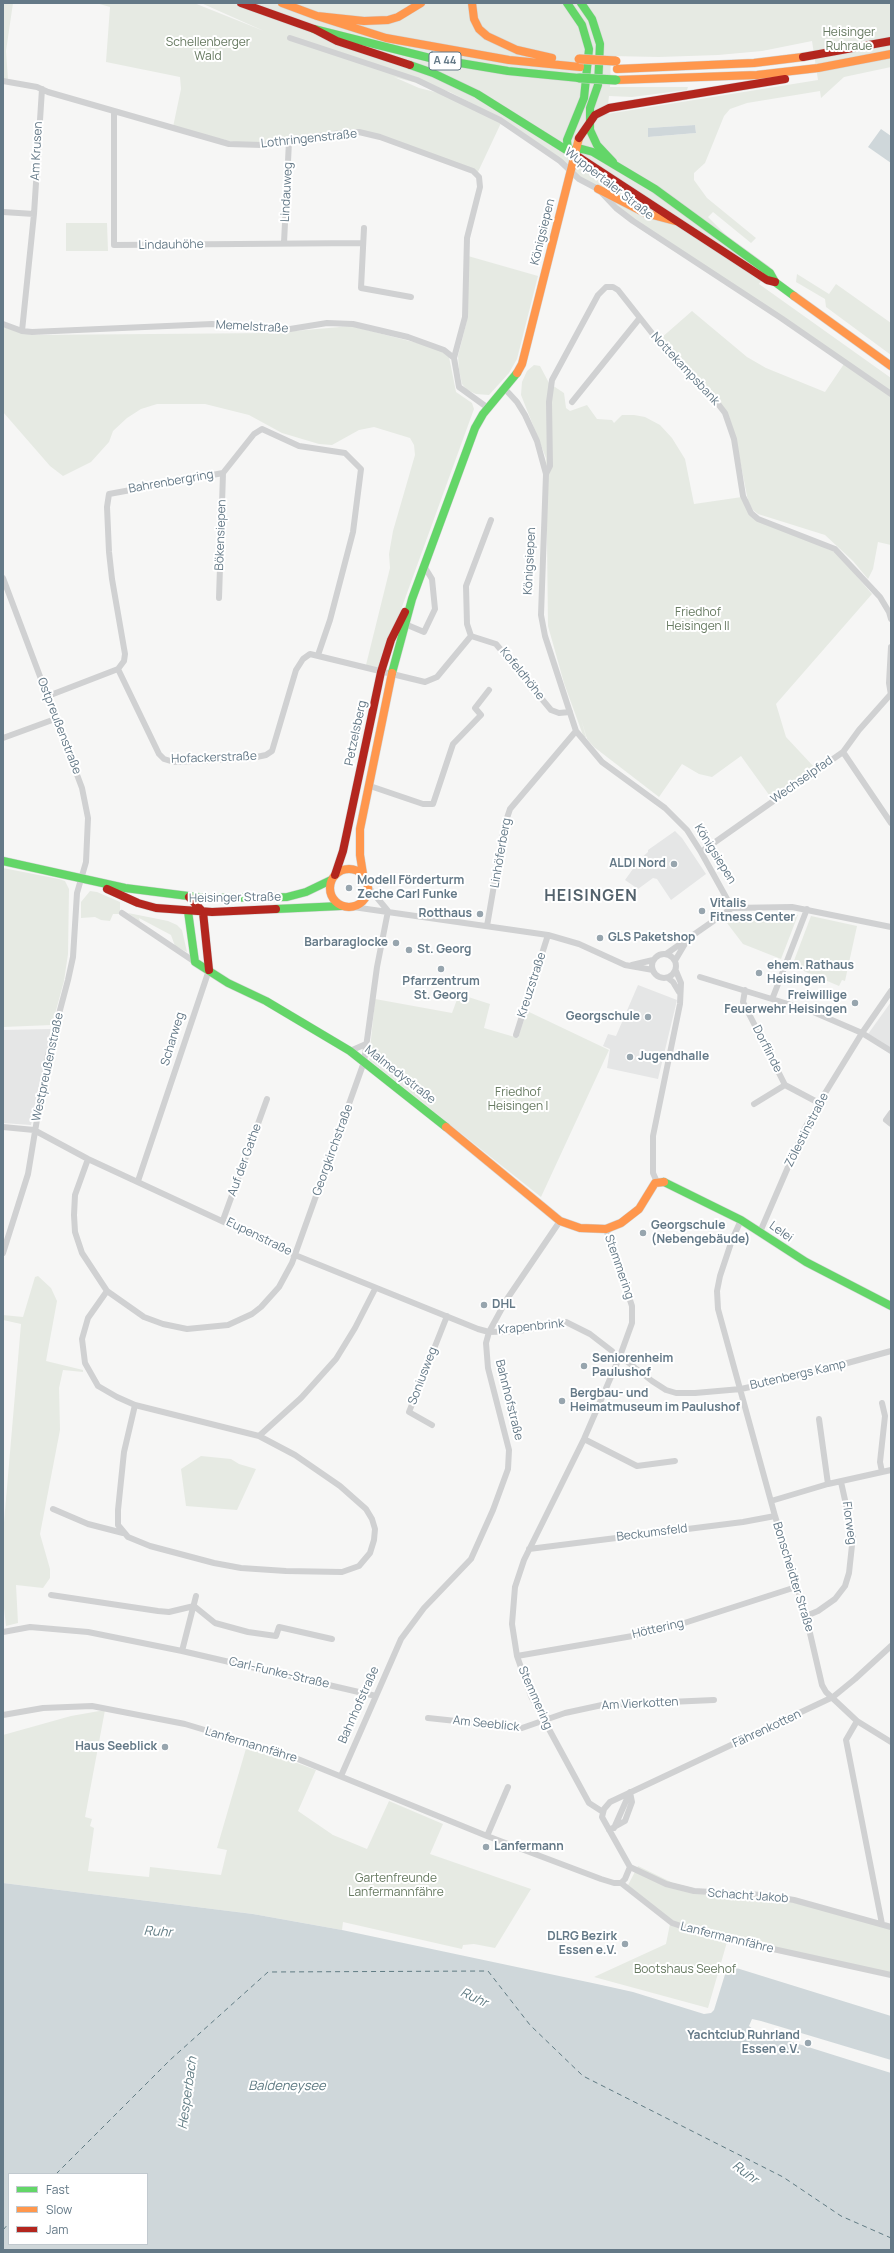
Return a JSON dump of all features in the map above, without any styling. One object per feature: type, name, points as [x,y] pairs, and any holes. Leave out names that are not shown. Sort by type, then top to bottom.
[{"type":"main road","points":[[241,3],[314,29],[337,41],[403,62],[458,84],[573,152]]},
{"type":"main road","points":[[282,3],[317,16],[377,21],[398,17],[421,3]]},
{"type":"main road","points":[[472,3],[474,19],[480,29],[502,44],[517,50],[579,63]]},
{"type":"main road","points":[[567,3],[582,25],[589,49],[589,63],[584,98],[567,140],[573,152]]},
{"type":"main road","name":"Königsiepen","points":[[505,389],[519,371],[523,360],[572,169],[573,152],[598,85],[600,44],[592,19],[581,3]]},
{"type":"main road","name":"A 44","points":[[317,16],[386,38],[509,60],[616,65],[648,69],[754,63],[816,56],[891,41]]},
{"type":"main road","name":"A 44","points":[[314,29],[430,58],[508,71],[616,80],[757,75],[818,68],[891,54]]},
{"type":"main road","points":[[579,138],[599,112],[613,106],[798,76],[818,68]]},
{"type":"main road","points":[[590,108],[593,139],[613,162]]},
{"type":"main road","name":"Wuppertaler Straße","points":[[573,152],[588,150],[613,162],[691,214],[770,273],[775,282]]},
{"type":"main road","name":"Wuppertaler Straße","points":[[573,152],[767,280],[775,282],[891,366]]},
{"type":"main road","points":[[598,189],[645,213],[680,223]]},
{"type":"main road","name":"Petzelsberg","points":[[362,874],[360,834],[390,674],[412,599],[475,428],[488,408],[505,389]]},
{"type":"main road","name":"Petzelsberg","points":[[333,878],[343,850],[381,672],[391,640],[412,599]]},
{"type":"main road","name":"Heisinger Straße","points":[[3,861],[59,872],[82,879],[125,888],[204,898],[288,897],[306,892],[333,878],[348,868],[362,874]]},
{"type":"main road","points":[[333,878],[331,895],[341,906],[353,907],[363,902],[369,888],[367,880],[362,874]]},
{"type":"main road","name":"Heisinger Straße","points":[[82,879],[138,903],[156,908],[203,912],[341,906]]},
{"type":"main road","points":[[189,897],[203,912]]},
{"type":"main road","points":[[204,898],[188,911],[195,962],[209,970]]},
{"type":"main road","name":"Scharweg","points":[[203,912],[209,970]]},
{"type":"main road","name":"Malmedystraße","points":[[209,970],[228,983],[266,1001],[350,1051],[471,1147],[560,1221]]},
{"type":"main road","points":[[560,1221],[580,1228],[606,1229],[621,1223],[631,1217],[639,1209],[657,1182]]},
{"type":"main road","name":"Lelei","points":[[657,1182],[665,1182],[741,1220],[806,1262],[891,1306]]},
{"type":"street","name":"Wuppertaler Straße","points":[[290,38],[417,80],[500,120],[572,169],[579,179],[598,189],[616,208],[633,221],[781,318],[891,394]]},
{"type":"street","name":"Lothringenstraße","points":[[3,82],[42,90],[229,144],[247,146],[347,132],[370,134],[471,170],[478,175],[480,187],[465,249],[465,317],[454,358]]},
{"type":"street","name":"Am Krusen","points":[[22,331],[34,214],[42,90]]},
{"type":"street","name":"Lindauhöhe","points":[[114,111],[114,245],[363,243]]},
{"type":"street","name":"Lindauweg","points":[[284,243],[289,141]]},
{"type":"street","points":[[3,212],[34,214]]},
{"type":"street","points":[[364,228],[361,288],[411,297]]},
{"type":"street","name":"Nottekampsbank","points":[[546,474],[550,466],[549,402],[551,383],[598,295],[604,288],[609,286],[618,290],[639,318],[671,355],[712,396],[727,417],[734,439],[743,496],[751,513],[762,520],[832,547],[880,597],[889,612],[891,619]]},
{"type":"street","points":[[572,402],[639,318]]},
{"type":"street","name":"Memelstraße","points":[[3,324],[22,331],[212,324],[284,330],[338,322],[369,327],[414,339],[444,350],[454,358]]},
{"type":"street","points":[[454,358],[459,387],[488,408]]},
{"type":"street","name":"Königsiepen","points":[[505,389],[526,415],[546,474],[541,615],[576,731],[602,762],[679,822],[701,852],[732,908]]},
{"type":"street","name":"Bahrenbergring","points":[[118,669],[124,661],[125,654],[112,579],[108,533],[108,496],[114,492],[223,473],[254,434],[262,429],[299,446],[345,454],[361,469],[353,532],[330,620],[318,655]]},
{"type":"street","name":"Bökensiepen","points":[[220,598],[223,473]]},
{"type":"street","points":[[318,655],[420,681],[431,680],[444,670],[471,636],[468,628],[466,586],[491,520]]},
{"type":"street","points":[[405,624],[424,632],[435,609],[432,579],[424,566]]},
{"type":"street","name":"Ostpreußenstraße","points":[[3,578],[82,788],[87,809],[88,841],[86,862],[82,879]]},
{"type":"street","name":"Kofeldhöhe","points":[[471,636],[496,644],[551,710],[559,714],[570,712]]},
{"type":"street","points":[[891,647],[889,683],[891,695]]},
{"type":"street","name":"Hofackerstraße","points":[[118,669],[158,754],[164,759],[174,762],[245,758],[266,756],[272,752],[297,666],[310,654],[318,655]]},
{"type":"street","points":[[48,696],[118,669]]},
{"type":"street","points":[[370,786],[424,804],[433,804],[453,744],[481,715],[476,708],[489,690]]},
{"type":"street","name":"Wechselpfad","points":[[701,852],[843,752],[859,730],[891,695]]},
{"type":"street","points":[[3,738],[55,719]]},
{"type":"street","name":"Linhöferberg","points":[[487,926],[504,827],[510,809],[576,731]]},
{"type":"street","points":[[843,752],[891,823]]},
{"type":"street","name":"Westpreußenstraße","points":[[3,1253],[28,1174],[34,1130],[47,1059],[71,965],[76,893],[82,879]]},
{"type":"street","points":[[369,888],[388,912]]},
{"type":"street","points":[[353,907],[548,935],[570,941],[630,966],[653,970]]},
{"type":"street","points":[[666,954],[732,908],[792,907],[891,927]]},
{"type":"street","points":[[772,997],[807,909]]},
{"type":"street","name":"Georgkirchstraße","points":[[107,1292],[144,1317],[163,1324],[199,1329],[228,1325],[252,1314],[271,1298],[287,1274],[295,1255],[364,1062],[377,967],[388,912]]},
{"type":"street","points":[[122,913],[195,962]]},
{"type":"street","name":"Kreuzstraße","points":[[516,1035],[548,935]]},
{"type":"street","points":[[657,1182],[653,1173],[655,1119],[680,1004],[679,992],[681,983],[676,971],[676,959],[686,941]]},
{"type":"street","points":[[630,966],[653,960],[659,954],[672,955],[676,959]]},
{"type":"street","points":[[653,960],[653,970],[657,976],[668,978],[673,982],[679,992]]},
{"type":"street","name":"Scharweg","points":[[138,1181],[209,970]]},
{"type":"street","points":[[668,978],[676,971]]},
{"type":"street","points":[[700,977],[772,997],[862,1033],[891,1051]]},
{"type":"street","name":"Dorflinde","points":[[745,990],[743,1002],[785,1085],[819,1103]]},
{"type":"street","name":"Zölestinstraße","points":[[760,1232],[804,1130],[862,1033],[891,991]]},
{"type":"street","points":[[350,1051],[366,1044]]},
{"type":"street","name":"Dorflinde","points":[[754,1104],[785,1085]]},
{"type":"street","name":"Auf der Gathe","points":[[223,1220],[267,1099]]},
{"type":"street","points":[[891,1113],[886,1120],[891,1124]]},
{"type":"street","points":[[3,1127],[34,1130]]},
{"type":"street","name":"Eupenstraße","points":[[34,1130],[88,1159],[223,1220],[295,1255],[489,1332]]},
{"type":"street","points":[[53,1509],[88,1524],[124,1534],[141,1543],[171,1552],[241,1568],[329,1573],[348,1570],[359,1566],[370,1553],[374,1540],[372,1519],[366,1509],[326,1476],[279,1446],[259,1436],[135,1405],[98,1386],[90,1373],[83,1356],[84,1328],[88,1318],[107,1292],[82,1253],[75,1232],[74,1214],[75,1195],[88,1159]]},
{"type":"street","name":"Bonscheidter Straße","points":[[741,1220],[726,1255],[717,1291],[718,1309],[775,1516],[806,1616],[822,1685],[857,1721],[891,1742]]},
{"type":"street","name":"Bahnhofstraße","points":[[341,1776],[401,1639],[413,1620],[471,1559],[482,1538],[505,1477],[509,1460],[509,1450],[486,1358],[486,1343],[489,1332],[530,1263],[560,1221]]},
{"type":"street","name":"Stemmering","points":[[603,1812],[589,1803],[531,1696],[517,1656],[512,1629],[515,1587],[529,1549],[584,1439],[620,1356],[632,1323],[632,1306],[606,1229]]},
{"type":"street","points":[[259,1436],[301,1398],[328,1370],[346,1346],[375,1288]]},
{"type":"street","name":"Soniusweg","points":[[432,1425],[409,1412],[447,1316]]},
{"type":"street","name":"Krapenbrink","points":[[489,1332],[530,1330],[566,1322],[590,1334],[612,1351]]},
{"type":"street","name":"Butenbergs Kamp","points":[[620,1356],[652,1381],[671,1392],[695,1393],[741,1389],[804,1375],[891,1351]]},
{"type":"street","points":[[882,1403],[885,1422],[880,1462],[882,1472]]},
{"type":"street","points":[[124,1534],[118,1525],[118,1510],[124,1452],[135,1405]]},
{"type":"street","points":[[819,1419],[828,1484]]},
{"type":"street","points":[[584,1439],[637,1466],[676,1461]]},
{"type":"street","points":[[771,1501],[828,1484],[891,1470]]},
{"type":"street","name":"Florweg","points":[[806,1616],[818,1611],[835,1599],[845,1586],[850,1574],[853,1536],[841,1482]]},
{"type":"street","name":"Beckumsfeld","points":[[529,1549],[743,1522],[775,1516]]},
{"type":"street","name":"Höttering","points":[[517,1656],[644,1634],[676,1626],[796,1587]]},
{"type":"street","points":[[51,1595],[169,1612],[194,1606]]},
{"type":"street","points":[[182,1651],[196,1596]]},
{"type":"street","points":[[194,1606],[215,1623],[248,1632],[276,1636],[279,1627],[332,1639]]},
{"type":"street","name":"Carl-Funke-Straße","points":[[3,1632],[30,1627],[67,1629],[118,1637],[376,1696]]},
{"type":"street","name":"Fährenkotten","points":[[603,1812],[606,1806],[630,1792],[833,1697],[856,1679],[891,1646]]},
{"type":"street","name":"Am Vierkotten","points":[[543,1720],[565,1712],[602,1705],[714,1700]]},
{"type":"street","name":"Lanfermannfähre","points":[[3,1715],[67,1706],[92,1706],[213,1732],[288,1755],[487,1836],[601,1879],[614,1883],[621,1883],[672,1923],[705,1934],[891,1975]]},
{"type":"street","name":"Am Seeblick","points":[[428,1718],[522,1728],[543,1720]]},
{"type":"street","points":[[857,1721],[846,1740],[882,1924]]},
{"type":"street","points":[[487,1836],[508,1787]]},
{"type":"street","points":[[611,1829],[625,1820],[632,1802],[630,1792]]},
{"type":"street","points":[[603,1812],[602,1817],[611,1829],[630,1867],[625,1879],[621,1883]]},
{"type":"street","name":"Schacht Jakob","points":[[630,1867],[666,1884],[694,1892],[764,1895],[794,1900],[882,1924],[891,1928]]},
{"type":"shaded area","name":"ALDI Nord","points":[[675,831],[682,838],[706,874],[671,900],[657,879],[653,878],[638,889],[625,880],[640,859],[648,852],[648,850]]},
{"type":"shaded area","name":"Georgschule","points":[[638,985],[677,1000],[658,1079],[607,1068],[610,1049],[603,1046],[608,1034],[616,1036]]},
{"type":"shaded area","points":[[891,1002],[891,1048],[868,1034]]},
{"type":"shaded area","points":[[51,1029],[31,1125],[3,1123],[3,1030]]},
{"type":"green space","points":[[3,3],[13,3],[6,51],[8,80],[3,80]]},
{"type":"green space","points":[[96,3],[194,3],[264,31],[201,3],[891,3],[891,67],[844,77],[821,98],[820,91],[747,103],[730,109],[724,116],[705,163],[694,173],[694,180],[707,198],[756,238],[751,243],[713,212],[708,217],[726,235],[770,267],[759,284],[891,378],[891,545],[878,542],[873,569],[868,579],[853,561],[825,535],[758,514],[753,510],[748,501],[735,435],[729,417],[713,395],[660,339],[692,311],[747,357],[766,368],[825,392],[846,361],[637,227],[613,201],[626,206],[579,178],[561,160],[501,119],[450,92],[394,77],[419,88],[447,95],[501,123],[477,174],[459,164],[360,131],[253,143],[238,143],[173,127],[181,89],[180,77],[106,62],[110,7]],"holes":[[[812,41],[818,80],[607,114],[609,96],[632,97],[687,90],[688,87],[610,87],[611,56],[659,57],[718,55],[762,51]],[[695,125],[696,133],[648,137],[648,128]]]},
{"type":"green space","points":[[66,223],[107,223],[108,251],[66,251]]},
{"type":"green space","points":[[468,256],[538,276],[517,359],[509,373],[489,395],[476,394],[467,390],[462,384],[459,370],[458,356],[468,316]]},
{"type":"green space","points":[[797,274],[829,294],[836,284],[891,323],[891,355],[826,307],[825,299],[796,282]]},
{"type":"green space","points":[[351,326],[437,348],[449,357],[456,392],[472,403],[474,409],[379,670],[366,665],[390,568],[389,554],[393,531],[415,455],[414,445],[410,438],[374,427],[359,430],[332,445],[319,444],[282,433],[249,415],[205,404],[157,404],[141,409],[127,418],[113,431],[109,442],[91,462],[63,476],[50,466],[3,412],[3,327],[32,335],[272,333]]},
{"type":"green space","name":"Friedhof Heisingen II","points":[[534,365],[540,366],[549,383],[564,393],[566,408],[570,411],[587,405],[597,419],[612,420],[614,423],[622,415],[634,415],[645,417],[660,425],[672,438],[685,459],[694,504],[742,497],[751,515],[837,553],[872,594],[776,704],[786,737],[814,767],[772,799],[741,756],[712,777],[699,774],[682,764],[659,797],[594,747],[587,739],[581,719],[586,737],[584,738],[564,683],[548,626],[546,458],[521,395],[522,382],[527,371]]},
{"type":"green space","points":[[3,868],[59,879],[65,881],[69,889],[68,954],[64,981],[52,1025],[3,1027]]},
{"type":"green space","points":[[90,891],[97,892],[120,902],[120,914],[113,914],[110,921],[101,920],[95,917],[81,918],[81,902]]},
{"type":"green space","points":[[128,913],[168,921],[177,925],[182,930],[187,952],[175,946],[171,935],[139,918],[140,922]]},
{"type":"green space","points":[[798,915],[781,959],[743,944],[727,923],[739,918]]},
{"type":"green space","points":[[811,916],[857,926],[845,981],[842,980],[839,986],[792,966]]},
{"type":"green space","name":"Friedhof Heisingen I","points":[[459,994],[490,1004],[484,1028],[518,1038],[527,1011],[609,1050],[541,1197],[369,1060],[375,999],[452,1013]]},
{"type":"green space","points":[[38,1276],[51,1288],[57,1301],[46,1361],[83,1370],[83,1372],[63,1370],[59,1388],[60,1430],[40,1534],[50,1569],[50,1578],[43,1588],[16,1585],[18,1623],[6,1626],[3,1599],[3,1534],[21,1324],[3,1320],[3,1315],[23,1317],[35,1277]]},
{"type":"green space","points":[[201,1456],[231,1459],[239,1464],[256,1469],[237,1510],[186,1506],[181,1469]]},
{"type":"green space","name":"Gartenfreunde Lanfermannfähre","points":[[105,1710],[85,1817],[92,1819],[90,1826],[94,1828],[88,1871],[149,1877],[150,1867],[221,1875],[227,1850],[217,1848],[247,1745],[316,1770],[298,1811],[333,1835],[367,1849],[389,1801],[443,1824],[430,1854],[531,1889],[495,1948],[474,1944],[463,1945],[462,1949],[343,1922],[342,1930],[253,1914],[3,1883],[3,1735],[71,1716]]},
{"type":"green space","points":[[638,1866],[673,1883],[710,1892],[799,1900],[891,1925],[891,1974],[706,1932],[673,1922],[627,1887]]},
{"type":"green space","name":"Bootshaus Seehof","points":[[670,1924],[727,1942],[708,2008],[594,1977],[666,1944]]},
{"type":"water","points":[[695,125],[696,133],[648,137],[648,128]]},
{"type":"water","points":[[881,129],[891,136],[891,163],[868,147]]},
{"type":"water","name":"Baldeneysee","points":[[3,1883],[253,1914],[342,1930],[633,1992],[704,2014],[711,2013],[714,2010],[727,1968],[730,1966],[891,2016],[891,2060],[761,2021],[752,2019],[749,2026],[754,2030],[891,2073],[891,2250],[3,2250]]},
{"type":"ferry route","points":[[57,2173],[170,2060],[268,1972],[488,1971],[530,2025],[583,2076],[783,2177],[841,2216],[891,2238]]},
{"type":"ferry route","points":[[3,2230],[8,2224]]},
{"type":"traffic: fast","points":[[567,3],[582,25],[589,49],[584,98],[567,140],[568,151]]},
{"type":"traffic: fast","points":[[581,3],[592,19],[600,44],[598,85],[590,108],[590,130],[597,145],[613,162]]},
{"type":"traffic: fast","points":[[314,29],[430,58],[508,71],[579,78]]},
{"type":"traffic: fast","points":[[410,65],[433,73],[477,94],[568,151]]},
{"type":"traffic: fast","points":[[579,78],[616,80]]},
{"type":"traffic: fast","points":[[571,150],[582,149],[593,152],[655,189],[770,273],[775,282],[794,296]]},
{"type":"traffic: fast","points":[[392,673],[412,599],[475,428],[483,414],[517,373]]},
{"type":"traffic: fast","points":[[3,861],[125,888],[204,898],[287,897],[306,892],[331,880]]},
{"type":"traffic: fast","points":[[276,909],[341,906]]},
{"type":"traffic: fast","points":[[188,911],[195,962],[228,983],[266,1001],[350,1051],[446,1127]]},
{"type":"traffic: fast","points":[[664,1182],[741,1220],[806,1262],[891,1306]]},
{"type":"traffic: slow","points":[[282,3],[317,16],[364,21],[388,20],[398,17],[421,3]]},
{"type":"traffic: slow","points":[[472,3],[474,19],[479,29],[487,36],[517,50],[552,58]]},
{"type":"traffic: slow","points":[[317,16],[386,38],[509,60],[580,67]]},
{"type":"traffic: slow","points":[[616,80],[757,75],[818,68],[891,54]]},
{"type":"traffic: slow","points":[[617,69],[754,63],[803,57]]},
{"type":"traffic: slow","points":[[579,59],[616,61]]},
{"type":"traffic: slow","points":[[517,373],[522,364],[579,138]]},
{"type":"traffic: slow","points":[[598,189],[645,213],[675,221]]},
{"type":"traffic: slow","points":[[794,296],[891,366]]},
{"type":"traffic: slow","points":[[363,874],[360,855],[360,829],[392,673]]},
{"type":"traffic: slow","points":[[345,869],[353,869],[363,874],[367,881],[368,888],[367,895],[363,902],[353,907],[345,907],[335,902],[333,899],[330,892],[330,884],[335,874],[338,872],[345,869]]},
{"type":"traffic: slow","points":[[446,1127],[560,1221],[580,1228],[606,1229],[621,1223],[639,1209],[655,1183],[664,1182]]},
{"type":"traffic: jam","points":[[241,3],[314,29],[337,41],[410,65]]},
{"type":"traffic: jam","points":[[803,57],[891,41]]},
{"type":"traffic: jam","points":[[579,138],[595,115],[609,108],[785,79]]},
{"type":"traffic: jam","points":[[571,152],[767,280],[775,282]]},
{"type":"traffic: jam","points":[[335,875],[343,851],[381,672],[391,640],[405,612]]},
{"type":"traffic: jam","points":[[107,889],[138,903],[156,908],[212,912],[276,909]]},
{"type":"traffic: jam","points":[[189,897],[203,912],[209,970]]},
{"type":"place","name":"ALDI Nord","points":[[674,864]]},
{"type":"place","name":"Modell Förderturm Zeche Carl Funke","points":[[349,888]]},
{"type":"place","name":"Vitalis Fitness Center","points":[[702,911]]},
{"type":"place","name":"Rotthaus","points":[[480,914]]},
{"type":"place","name":"GLS Paketshop","points":[[600,938]]},
{"type":"place","name":"Barbaraglocke","points":[[396,943]]},
{"type":"place","name":"St. Georg","points":[[409,950]]},
{"type":"place","name":"Pfarrzentrum St. Georg","points":[[441,969]]},
{"type":"place","name":"ehem. Rathaus Heisingen","points":[[759,973]]},
{"type":"place","name":"Freiwillige Feuerwehr Heisingen","points":[[855,1003]]},
{"type":"place","name":"Georgschule","points":[[648,1017]]},
{"type":"place","name":"Jugendhalle","points":[[630,1057]]},
{"type":"place","name":"Georgschule (Nebengebäude)","points":[[643,1233]]},
{"type":"place","name":"DHL","points":[[484,1305]]},
{"type":"place","name":"Seniorenheim Paulushof","points":[[584,1366]]},
{"type":"place","name":"Bergbau- und Heimatmuseum im Paulushof","points":[[562,1401]]},
{"type":"place","name":"Haus Seeblick","points":[[165,1747]]},
{"type":"place","name":"Lanfermann","points":[[486,1847]]},
{"type":"place","name":"DLRG Bezirk Essen e.V.","points":[[625,1944]]},
{"type":"place","name":"Yachtclub Ruhrland Essen e.V.","points":[[808,2043]]},
{"type":"district","name":"HEISINGEN","points":[[591,897]]},
{"type":"park label","name":"Heisinger Ruhraue","points":[[849,40]]},
{"type":"park label","name":"Schellenberger Wald","points":[[208,50]]},
{"type":"water label","name":"Ruhr","points":[[158,1932]]},
{"type":"water label","name":"Ruhr","points":[[474,1998]]},
{"type":"water label","name":"Hesperbach","points":[[188,2093]]},
{"type":"water label","name":"Ruhr","points":[[745,2173]]}]
